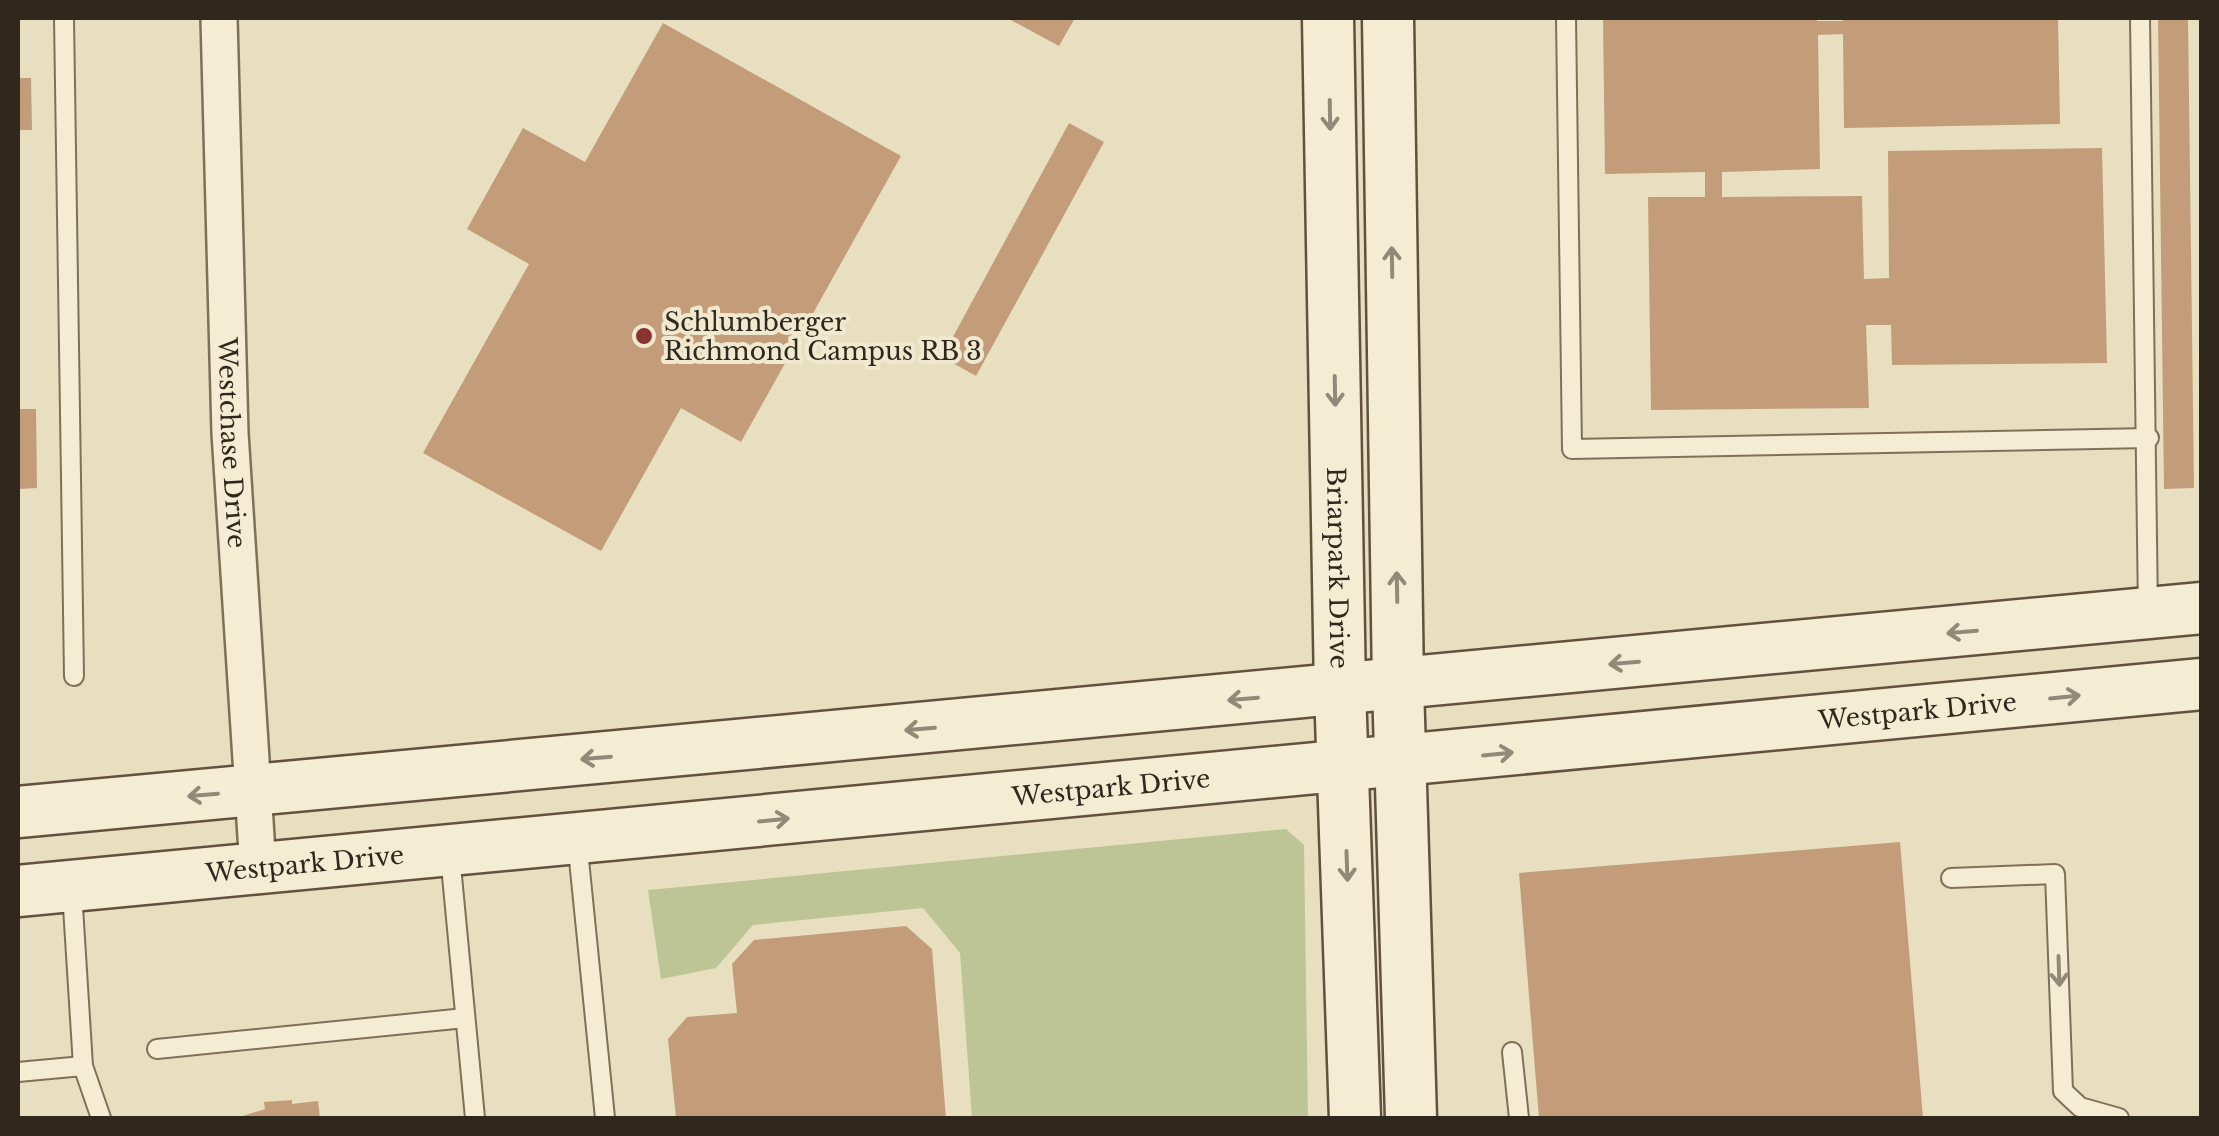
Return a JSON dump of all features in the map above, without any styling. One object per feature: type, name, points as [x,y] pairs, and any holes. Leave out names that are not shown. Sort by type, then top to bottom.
[{"type":"main road","name":"Briarpark Drive","points":[[1328,18],[1340,690],[1355,1118]]},
{"type":"main road","points":[[1388,18],[1398,685],[1411,1118]]},
{"type":"main road","points":[[18,812],[2202,608]]},
{"type":"main road","name":"Westpark Drive","points":[[18,891],[1285,770],[1401,763],[2202,684]]},
{"type":"main road","points":[[696,749],[704,827]]},
{"type":"street","name":"Westchase Drive","points":[[219,18],[230,434],[258,868]]},
{"type":"lane","points":[[64,18],[74,676]]},
{"type":"lane","points":[[1566,18],[1572,449],[2149,438]]},
{"type":"lane","points":[[2140,18],[2149,438],[2148,613]]},
{"type":"lane","points":[[577,839],[605,1118]]},
{"type":"lane","points":[[450,850],[475,1118]]},
{"type":"lane","points":[[1951,878],[2055,874],[2063,1091],[2080,1108],[2119,1118]]},
{"type":"lane","points":[[72,886],[83,1066],[100,1118]]},
{"type":"lane","points":[[157,1049],[466,1018]]},
{"type":"lane","points":[[1512,1052],[1519,1118]]},
{"type":"lane","points":[[18,1072],[83,1066]]},
{"type":"green space","points":[[1286,829],[1304,845],[1308,1118],[972,1118],[960,953],[923,908],[753,925],[716,968],[661,979],[648,890]]},
{"type":"building","points":[[1007,18],[1075,18],[1059,46]]},
{"type":"building","points":[[1603,18],[2058,18],[2060,124],[1844,128],[1843,34],[1818,35],[1820,169],[1722,172],[1722,197],[1862,196],[1864,279],[1889,278],[1888,151],[2102,148],[2107,363],[1892,365],[1891,325],[1866,325],[1869,408],[1651,410],[1648,197],[1705,197],[1705,172],[1605,174]]},
{"type":"building","points":[[2158,18],[2188,18],[2194,488],[2164,489]]},
{"type":"building","name":"Schlumberger Richmond Campus RB 3","points":[[663,23],[901,156],[741,442],[681,408],[601,551],[423,453],[529,264],[467,229],[523,128],[585,162]]},
{"type":"building","points":[[18,78],[31,78],[32,130],[18,130]]},
{"type":"building","points":[[1069,123],[1104,142],[976,376],[942,357]]},
{"type":"building","points":[[18,409],[36,409],[37,488],[18,489]]},
{"type":"building","points":[[1900,842],[1923,1118],[1539,1118],[1519,873]]},
{"type":"building","points":[[906,926],[932,949],[946,1118],[676,1118],[668,1039],[687,1017],[737,1013],[732,964],[754,940]]},
{"type":"building","points":[[292,1100],[292,1104],[318,1101],[320,1118],[236,1118],[265,1109],[264,1102]]},
{"type":"place","name":"Schlumberger Richmond Campus RB 3","points":[[644,336]]}]
